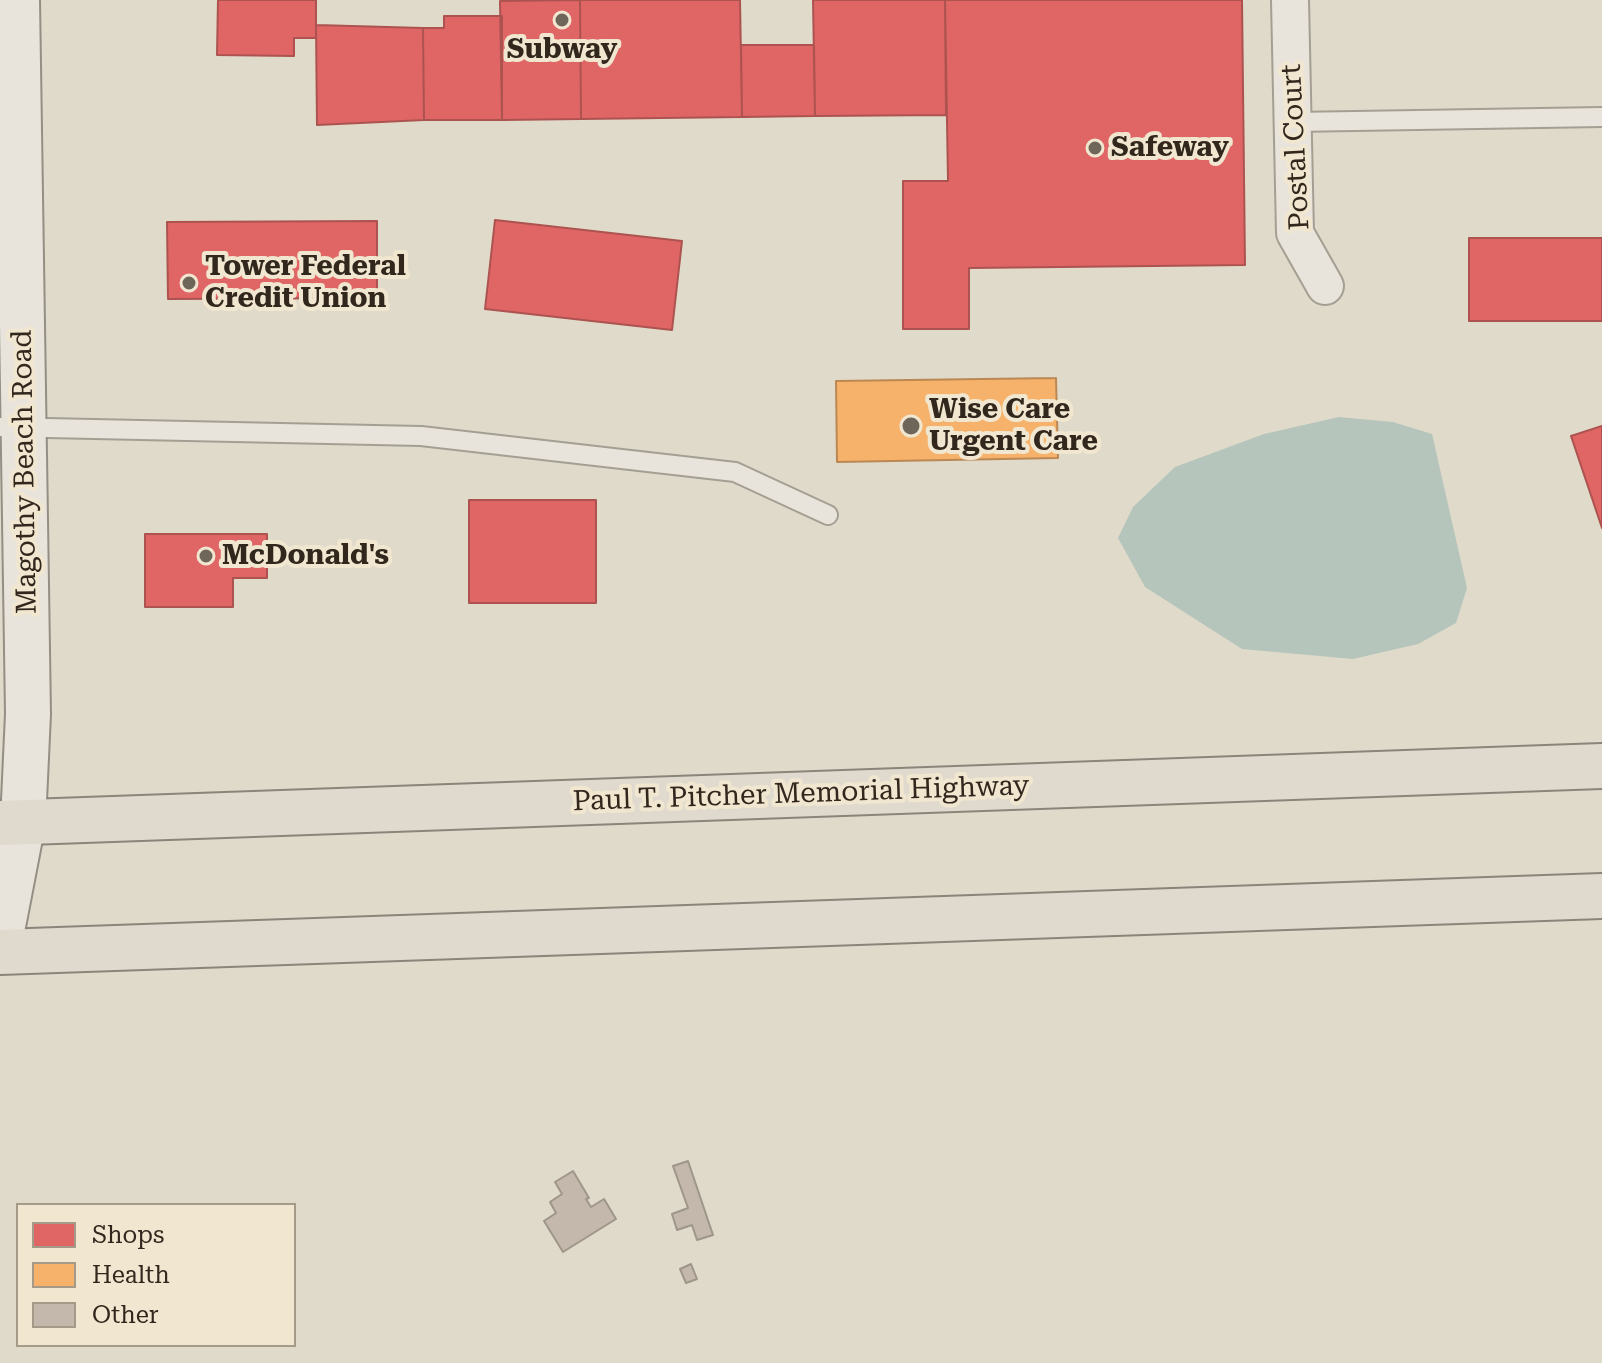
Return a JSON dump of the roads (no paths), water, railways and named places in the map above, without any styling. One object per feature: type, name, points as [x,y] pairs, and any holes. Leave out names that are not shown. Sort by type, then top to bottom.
[{"type":"main road","name":"Paul T. Pitcher Memorial Highway","points":[[12,822],[1602,766]]},
{"type":"main road","points":[[0,952],[1602,896]]},
{"type":"street","name":"Magothy Beach Road","points":[[0,941],[12,822],[14,714],[17,0]]},
{"type":"street","name":"Postal Court","points":[[1290,0],[1295,233],[1325,286]]},
{"type":"lane","points":[[1293,122],[1602,117]]},
{"type":"lane","points":[[13,428],[421,436],[735,472],[828,515]]},
{"type":"place","name":"Subway","points":[[562,20]]},
{"type":"place","name":"Safeway","points":[[1095,148]]},
{"type":"place","name":"Tower Federal Credit Union","points":[[189,283]]},
{"type":"place","name":"Wise Care Urgent Care","points":[[911,426]]},
{"type":"place","name":"McDonald's","points":[[206,556]]}]
